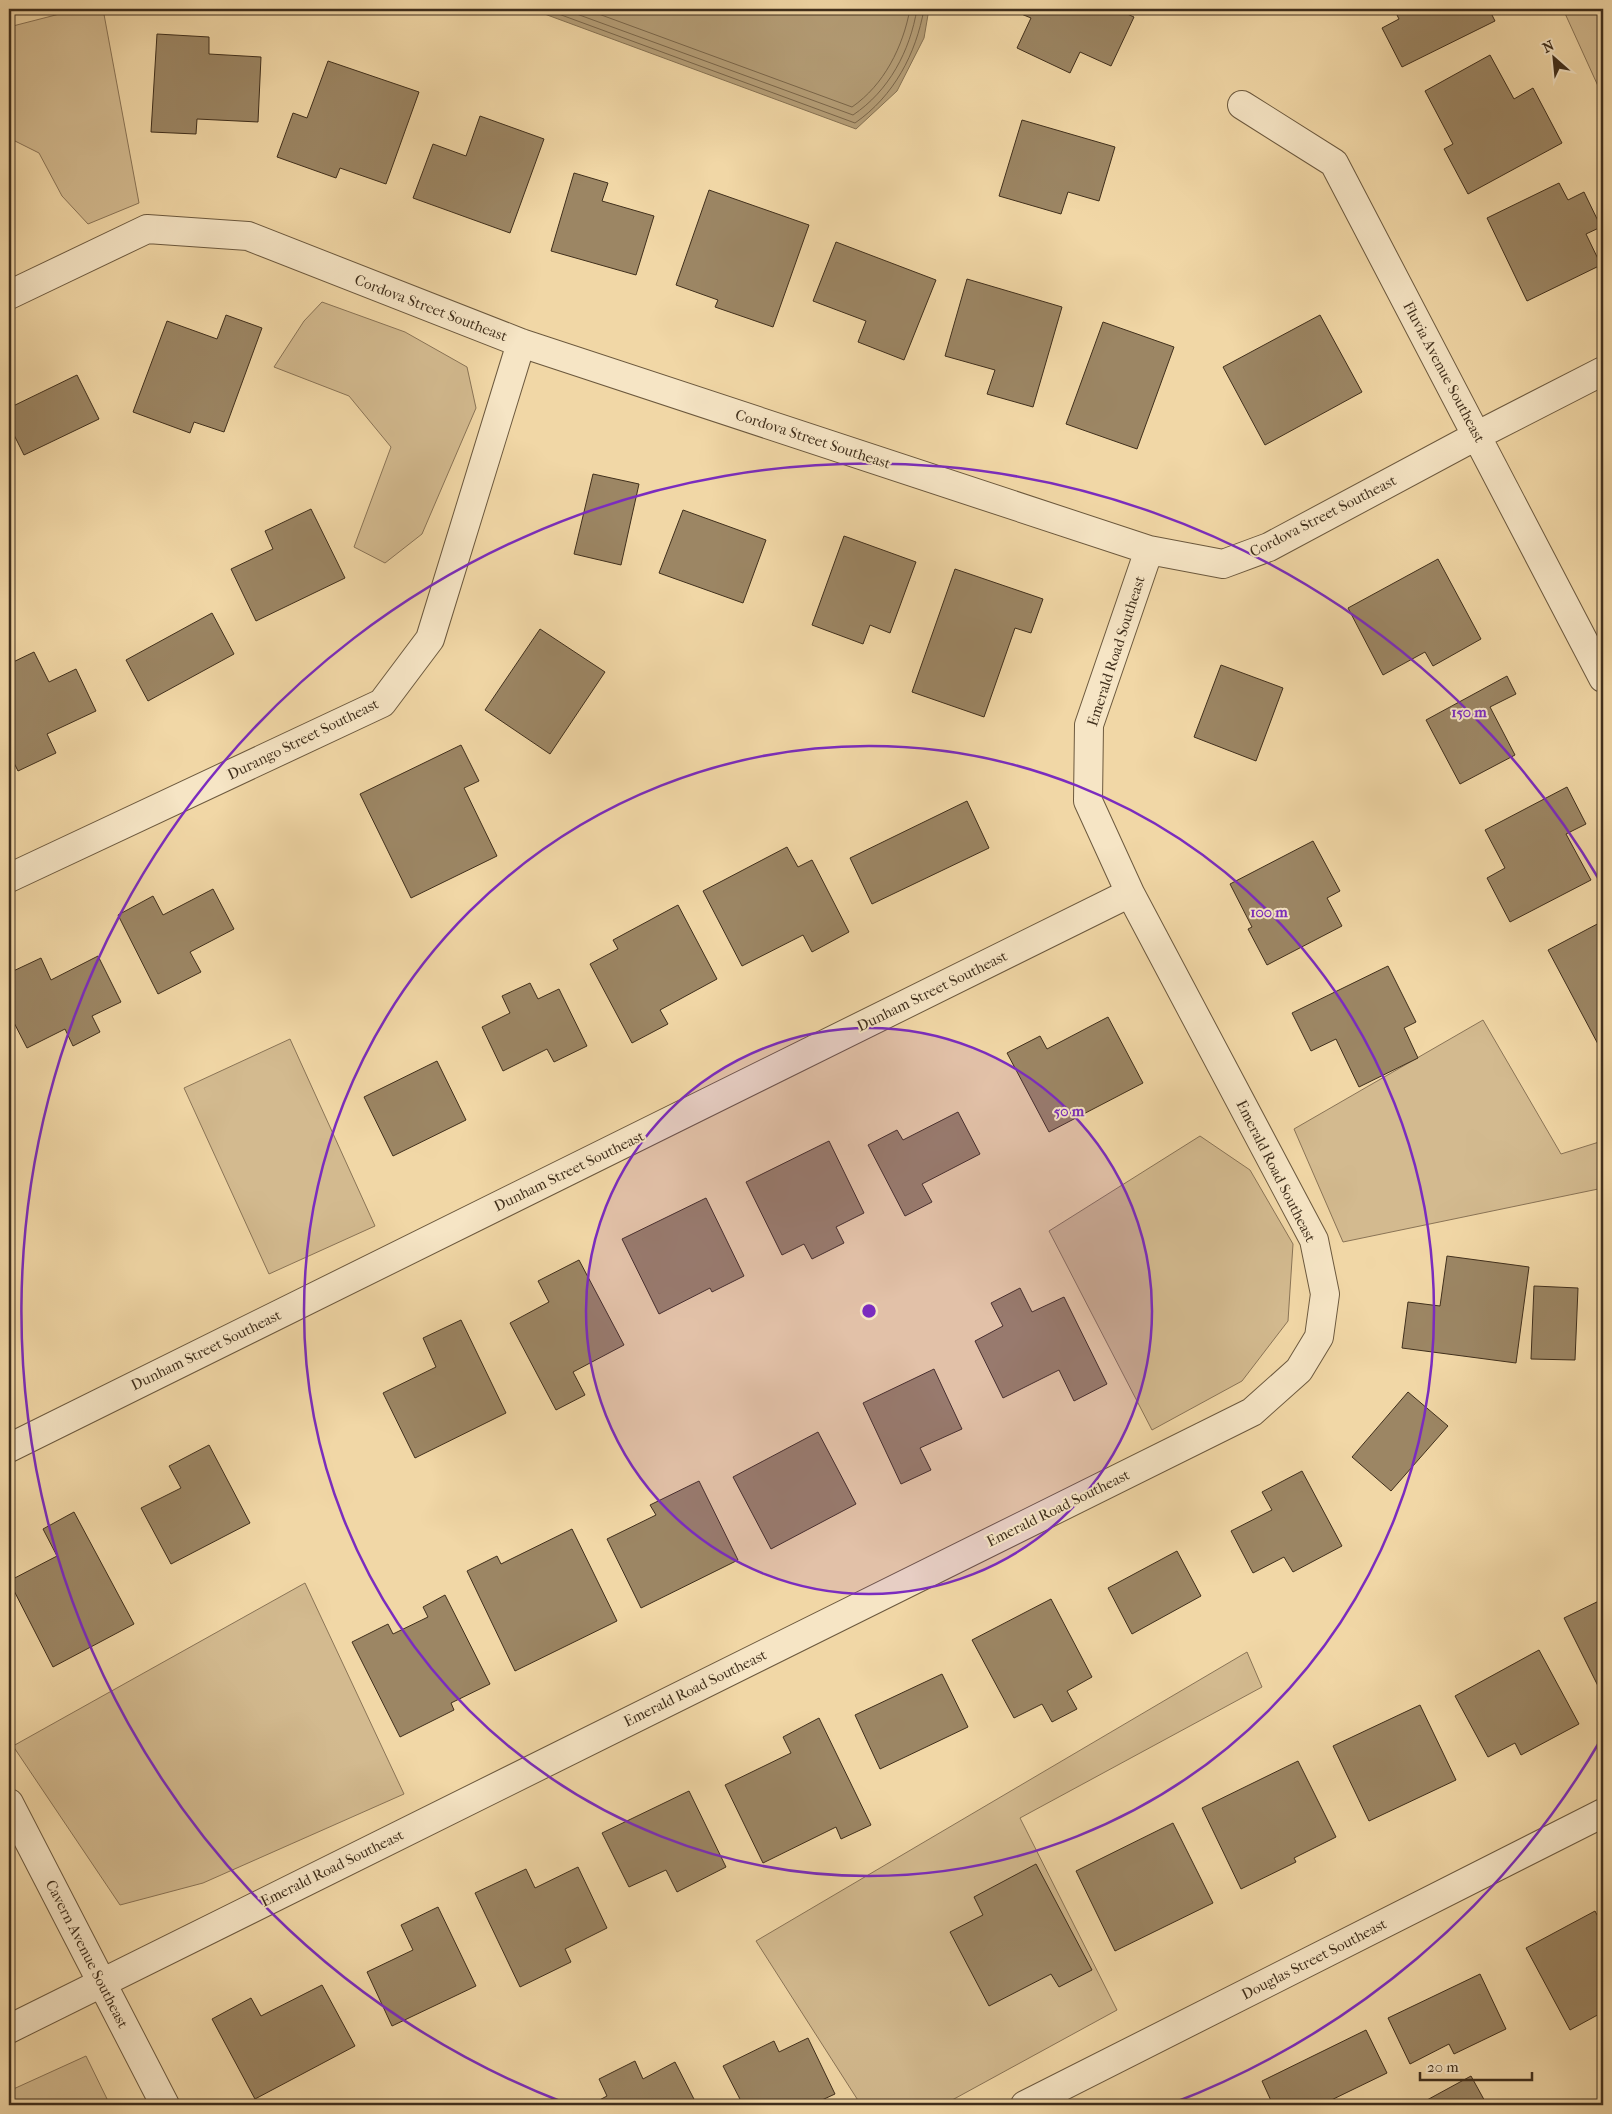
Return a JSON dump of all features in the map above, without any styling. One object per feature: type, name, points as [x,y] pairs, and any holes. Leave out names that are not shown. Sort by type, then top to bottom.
[{"type":"street","name":"Fluvia Avenue Southeast","points":[[1242,105],[1334,164],[1478,435],[1603,678]]},
{"type":"street","name":"Cordova Street Southeast","points":[[9,295],[147,229],[248,236],[521,343],[1149,550],[1223,564],[1270,547],[1478,435],[1603,371]]},
{"type":"street","name":"Durango Street Southeast","points":[[9,878],[382,703],[430,639],[521,343]]},
{"type":"street","name":"Emerald Road Southeast","points":[[9,2029],[1252,1412],[1299,1370],[1319,1337],[1325,1294],[1314,1240],[1130,893],[1088,802],[1090,725],[1149,550]]},
{"type":"street","name":"Dunham Street Southeast","points":[[9,1448],[1130,893]]},
{"type":"street","name":"Cavern Avenue Southeast","points":[[9,1803],[165,2105]]},
{"type":"street","name":"Douglas Street Southeast","points":[[1025,2105],[1603,1813]]},
{"type":"shaded area","points":[[79,9],[103,9],[139,203],[88,224],[62,196],[39,153],[13,140],[9,132],[9,27]]},
{"type":"shaded area","points":[[1563,9],[1603,9],[1603,83],[1598,86]]},
{"type":"shaded area","points":[[322,302],[405,332],[467,367],[476,408],[422,534],[385,563],[354,547],[391,447],[349,396],[274,367],[304,321]]},
{"type":"shaded area","points":[[1483,1020],[1561,1154],[1599,1142],[1603,1153],[1603,1188],[1343,1242],[1294,1129]]},
{"type":"shaded area","points":[[290,1039],[375,1226],[269,1274],[184,1088]]},
{"type":"shaded area","points":[[1200,1136],[1250,1170],[1293,1244],[1288,1321],[1242,1381],[1152,1430],[1049,1231]]},
{"type":"shaded area","points":[[305,1583],[404,1794],[203,1883],[120,1905],[13,1746]]},
{"type":"shaded area","points":[[1247,1652],[1262,1687],[1020,1818],[1117,2010],[943,2105],[861,2105],[756,1941]]},
{"type":"shaded area","points":[[86,2056],[110,2105],[9,2105],[9,2091]]},
{"type":"water","points":[[531,9],[929,9],[924,38],[897,91],[856,129]]},
{"type":"building","points":[[1015,9],[1116,9],[1134,17],[1111,66],[1080,52],[1070,73],[1017,48],[1031,18],[1014,11]]},
{"type":"building","points":[[1394,9],[1489,9],[1495,21],[1402,67],[1382,28],[1399,19]]},
{"type":"building","points":[[157,34],[209,37],[209,54],[261,57],[258,122],[197,119],[196,134],[151,132]]},
{"type":"building","points":[[1490,55],[1514,99],[1533,88],[1562,143],[1468,194],[1444,149],[1453,144],[1425,91]]},
{"type":"building","points":[[328,61],[419,92],[386,184],[340,168],[336,178],[277,157],[293,113],[307,118]]},
{"type":"building","points":[[480,116],[544,139],[510,233],[413,198],[433,144],[466,156]]},
{"type":"building","points":[[1022,120],[1115,147],[1099,201],[1068,192],[1061,214],[999,196]]},
{"type":"building","points":[[574,173],[608,183],[602,201],[654,216],[636,275],[551,251]]},
{"type":"building","points":[[1559,183],[1568,200],[1584,192],[1601,227],[1586,234],[1601,265],[1527,301],[1487,218]]},
{"type":"building","points":[[709,190],[809,225],[773,327],[715,307],[718,300],[676,285]]},
{"type":"building","points":[[836,242],[936,280],[904,360],[858,342],[866,321],[813,301]]},
{"type":"building","points":[[967,279],[1062,307],[1033,407],[987,394],[995,370],[945,356]]},
{"type":"building","points":[[226,315],[262,328],[224,432],[194,422],[190,433],[133,412],[167,321],[217,339]]},
{"type":"building","points":[[1320,315],[1362,392],[1265,445],[1223,367]]},
{"type":"building","points":[[1103,322],[1174,347],[1137,449],[1066,424]]},
{"type":"building","points":[[77,375],[99,419],[24,455],[9,425],[9,408]]},
{"type":"building","points":[[593,474],[639,484],[621,565],[574,554]]},
{"type":"building","points":[[311,509],[345,578],[256,621],[231,569],[273,549],[265,531]]},
{"type":"building","points":[[683,510],[766,540],[743,603],[659,573]]},
{"type":"building","points":[[844,536],[916,562],[890,633],[870,625],[863,644],[812,625]]},
{"type":"building","points":[[1438,559],[1481,639],[1433,666],[1425,652],[1383,675],[1348,608]]},
{"type":"building","points":[[955,569],[1043,599],[1031,633],[1015,628],[984,717],[912,692]]},
{"type":"building","points":[[212,613],[234,654],[148,701],[126,660]]},
{"type":"building","points":[[540,629],[605,672],[550,754],[485,710]]},
{"type":"building","points":[[34,652],[49,682],[76,669],[96,711],[47,734],[56,753],[18,771],[9,753],[9,664]]},
{"type":"building","points":[[1221,665],[1283,688],[1256,761],[1194,737]]},
{"type":"building","points":[[1507,676],[1516,694],[1490,707],[1515,755],[1460,784],[1426,720]]},
{"type":"building","points":[[461,745],[479,781],[464,788],[497,856],[411,898],[360,794]]},
{"type":"building","points":[[1567,787],[1586,824],[1566,834],[1591,880],[1510,922],[1487,878],[1505,868],[1485,830]]},
{"type":"building","points":[[967,801],[989,848],[872,904],[850,858]]},
{"type":"building","points":[[1313,841],[1340,891],[1327,898],[1342,926],[1267,965],[1248,929],[1252,927],[1230,884]]},
{"type":"building","points":[[787,847],[798,867],[812,860],[849,932],[812,952],[803,935],[742,966],[703,891]]},
{"type":"building","points":[[213,889],[234,929],[190,952],[201,972],[158,994],[118,915],[153,896],[163,915]]},
{"type":"building","points":[[678,905],[717,979],[660,1010],[668,1024],[632,1043],[590,964],[618,949],[613,940]]},
{"type":"building","points":[[1603,921],[1603,1043],[1599,1046],[1548,950]]},
{"type":"building","points":[[98,956],[121,1002],[92,1016],[100,1032],[73,1046],[65,1029],[27,1048],[9,1013],[9,973],[41,958],[51,980]]},
{"type":"building","points":[[1388,966],[1416,1022],[1404,1028],[1418,1058],[1359,1087],[1336,1039],[1311,1051],[1292,1013]]},
{"type":"building","points":[[530,983],[538,999],[559,989],[587,1046],[554,1062],[547,1049],[503,1071],[482,1027],[510,1013],[502,996]]},
{"type":"building","points":[[1108,1017],[1143,1083],[1049,1132],[1007,1053],[1040,1036],[1047,1049]]},
{"type":"building","points":[[437,1061],[466,1120],[393,1156],[364,1097]]},
{"type":"building","points":[[958,1112],[980,1154],[922,1184],[932,1202],[905,1216],[868,1145],[897,1130],[903,1140]]},
{"type":"building","points":[[829,1141],[864,1213],[836,1227],[844,1243],[812,1259],[804,1244],[782,1255],[746,1182]]},
{"type":"building","points":[[706,1198],[744,1276],[712,1292],[710,1288],[659,1314],[622,1239]]},
{"type":"building","points":[[1447,1256],[1529,1267],[1516,1363],[1402,1348],[1408,1302],[1440,1306]]},
{"type":"building","points":[[579,1260],[624,1345],[573,1372],[585,1395],[556,1410],[510,1323],[549,1302],[538,1281]]},
{"type":"building","points":[[1534,1286],[1578,1288],[1575,1360],[1531,1359]]},
{"type":"building","points":[[1020,1288],[1032,1312],[1064,1297],[1107,1384],[1074,1401],[1059,1370],[1003,1398],[975,1341],[1003,1326],[991,1303]]},
{"type":"building","points":[[461,1320],[506,1413],[415,1458],[383,1393],[436,1367],[423,1338]]},
{"type":"building","points":[[934,1369],[962,1429],[920,1448],[931,1470],[901,1484],[863,1403]]},
{"type":"building","points":[[1408,1392],[1448,1426],[1391,1491],[1352,1457]]},
{"type":"building","points":[[818,1432],[856,1504],[771,1549],[733,1477]]},
{"type":"building","points":[[209,1445],[250,1523],[171,1564],[141,1508],[181,1488],[169,1466]]},
{"type":"building","points":[[1302,1471],[1342,1546],[1293,1572],[1284,1557],[1253,1573],[1231,1531],[1272,1510],[1262,1492]]},
{"type":"building","points":[[699,1481],[738,1560],[641,1608],[607,1539],[656,1515],[650,1505]]},
{"type":"building","points":[[74,1512],[134,1624],[53,1667],[9,1581],[57,1556],[43,1529]]},
{"type":"building","points":[[572,1529],[617,1621],[515,1671],[467,1571],[497,1556],[501,1564]]},
{"type":"building","points":[[1177,1551],[1201,1596],[1132,1634],[1108,1588]]},
{"type":"building","points":[[445,1595],[490,1684],[451,1703],[454,1710],[400,1737],[352,1642],[388,1624],[393,1634],[428,1617],[423,1607]]},
{"type":"building","points":[[1051,1599],[1092,1677],[1067,1691],[1077,1709],[1052,1722],[1042,1704],[1014,1718],[972,1640]]},
{"type":"building","points":[[1603,1599],[1603,1693],[1602,1694],[1564,1618]]},
{"type":"building","points":[[1539,1650],[1579,1724],[1521,1755],[1515,1743],[1488,1757],[1455,1696]]},
{"type":"building","points":[[942,1674],[968,1727],[880,1769],[855,1715]]},
{"type":"building","points":[[1420,1705],[1456,1780],[1369,1821],[1333,1746]]},
{"type":"building","points":[[819,1718],[871,1825],[841,1839],[836,1827],[763,1863],[725,1785],[791,1753],[783,1737]]},
{"type":"building","points":[[1298,1761],[1336,1837],[1294,1858],[1296,1862],[1241,1889],[1202,1808]]},
{"type":"building","points":[[689,1791],[726,1867],[677,1892],[666,1870],[629,1887],[602,1833]]},
{"type":"building","points":[[1173,1823],[1213,1903],[1115,1951],[1076,1871]]},
{"type":"building","points":[[1036,1864],[1092,1970],[1059,1987],[1051,1974],[989,2006],[950,1932],[983,1915],[974,1897]]},
{"type":"building","points":[[578,1867],[607,1928],[565,1949],[571,1962],[520,1987],[475,1893],[526,1869],[535,1888]]},
{"type":"building","points":[[438,1907],[476,1986],[392,2026],[367,1972],[413,1950],[401,1925]]},
{"type":"building","points":[[1595,1911],[1603,1926],[1603,2012],[1570,2030],[1526,1948]]},
{"type":"building","points":[[1480,1974],[1506,2029],[1454,2054],[1449,2044],[1410,2064],[1388,2018]]},
{"type":"building","points":[[322,1985],[355,2046],[255,2099],[212,2019],[251,1998],[261,2016]]},
{"type":"building","points":[[1366,2030],[1387,2073],[1321,2105],[1273,2105],[1262,2081]]},
{"type":"building","points":[[808,2038],[835,2094],[811,2105],[743,2105],[723,2066],[774,2041],[779,2052]]},
{"type":"building","points":[[635,2061],[643,2079],[675,2062],[697,2105],[590,2105],[607,2096],[599,2079]]},
{"type":"building","points":[[1471,2076],[1487,2105],[1430,2105],[1427,2100]]}]
